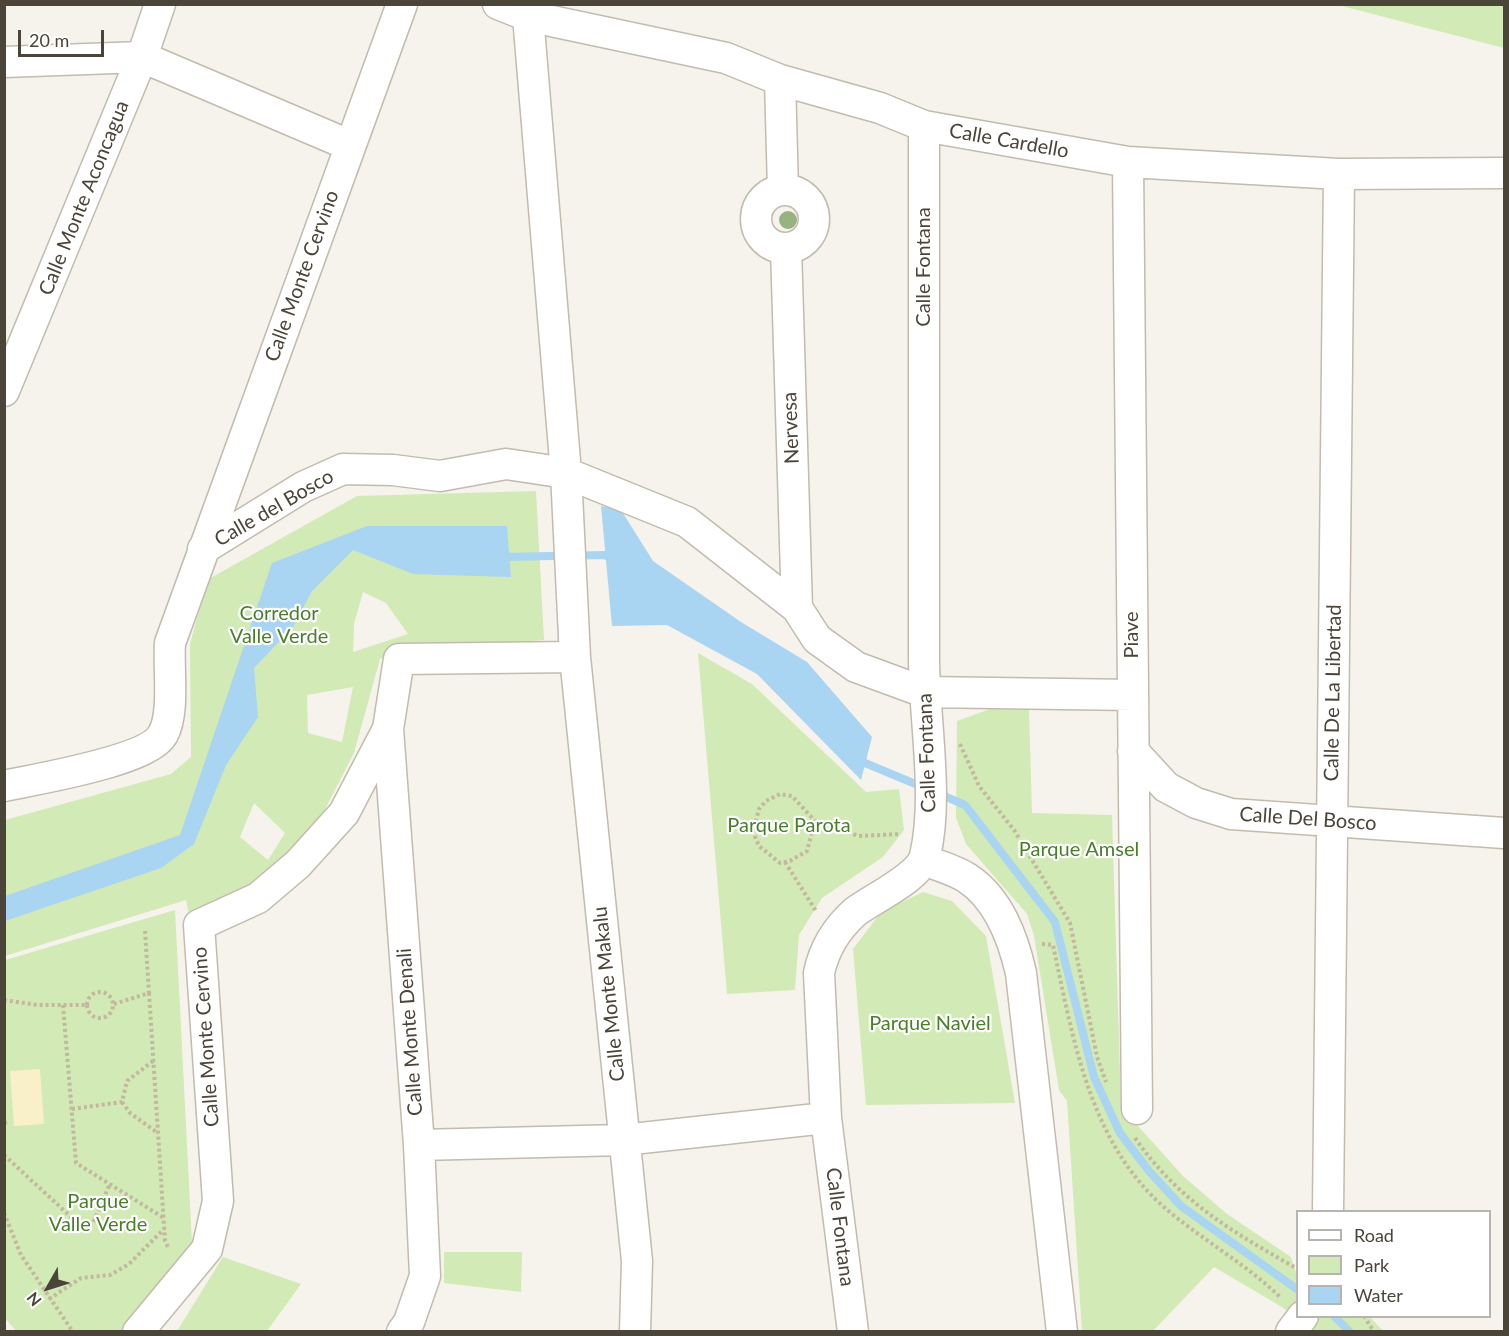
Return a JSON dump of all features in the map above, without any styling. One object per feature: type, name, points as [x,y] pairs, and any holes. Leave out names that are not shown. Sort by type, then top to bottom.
[{"type":"street","name":"Calle Monte Aconcagua","points":[[4,391],[142,57],[160,4]]},
{"type":"street","name":"Calle Monte Cervino","points":[[203,549],[402,4]]},
{"type":"street","name":"Calle Cardello","points":[[498,4],[528,16],[726,58],[780,80],[880,108],[924,126],[1128,162],[1339,174],[1504,173]]},
{"type":"street","name":"Calle Monte Makalu","points":[[528,16],[566,473],[575,657],[623,1140],[638,1261],[635,1332]]},
{"type":"street","points":[[4,62],[142,57],[349,146]]},
{"type":"street","points":[[780,80],[783,190]]},
{"type":"street","name":"Calle Fontana","points":[[853,1332],[826,1118],[819,973],[822,956],[833,936],[855,913],[906,878],[928,833],[927,736],[938,693],[924,126]]},
{"type":"street","name":"Piave","points":[[1128,162],[1135,1122]]},
{"type":"street","name":"Calle De La Libertad","points":[[1328,1210],[1339,174]]},
{"type":"street","points":[[783,190],[804,197],[814,214],[811,233],[796,246],[786,248],[769,243],[762,237],[756,219],[762,202],[768,195],[783,190]]},
{"type":"street","name":"Nervesa","points":[[786,248],[797,608]]},
{"type":"street","name":"Calle del Bosco","points":[[4,786],[126,758],[147,749],[163,735],[168,713],[170,643],[203,549],[303,487],[343,469],[393,470],[440,476],[506,464],[566,473],[687,522],[797,608],[817,639],[856,667],[938,693],[1133,695]]},
{"type":"street","name":"Calle Monte Cervino","points":[[138,1332],[207,1249],[218,1201],[199,925],[258,898],[298,864],[344,813],[388,729],[399,659],[575,657]]},
{"type":"street","name":"Calle Monte Denali","points":[[388,729],[418,1145],[425,1276],[409,1322],[402,1332]]},
{"type":"street","name":"Calle Del Bosco","points":[[1133,751],[1166,787],[1196,803],[1231,814],[1504,833]]},
{"type":"street","points":[[928,833],[996,908],[1014,944],[1021,973],[1062,1332]]},
{"type":"street","points":[[418,1145],[623,1140],[826,1118]]},
{"type":"path","points":[[938,693],[979,786],[1014,830],[1070,923],[1097,1057],[1108,1088]]},
{"type":"path","points":[[815,821],[807,851],[780,863],[759,846],[753,832],[759,809],[766,801],[780,794],[792,796],[815,821],[859,836],[928,833]]},
{"type":"path","points":[[785,862],[833,936]]},
{"type":"path","points":[[145,932],[165,1241],[172,1254],[189,1270]]},
{"type":"path","points":[[114,1005],[109,994],[103,991],[92,994],[87,1005],[88,1011],[98,1018],[109,1015],[114,1005],[149,993]]},
{"type":"path","points":[[4,1000],[87,1005]]},
{"type":"path","points":[[63,1005],[76,1164],[164,1218]]},
{"type":"path","points":[[153,1061],[127,1081],[122,1102],[130,1113],[158,1133]]},
{"type":"path","points":[[72,1109],[122,1102]]},
{"type":"path","points":[[1135,1122],[1157,1168],[1204,1210],[1241,1238],[1296,1268]]},
{"type":"path","points":[[4,1155],[82,1228],[93,1223],[109,1186]]},
{"type":"path","points":[[4,1213],[21,1255],[73,1332]]},
{"type":"path","points":[[49,1299],[81,1278],[110,1275],[129,1264],[165,1229]]},
{"type":"path","points":[[1365,1318],[1374,1332]]},
{"type":"green space","points":[[1338,5],[1504,5],[1504,48]]},
{"type":"green space","name":"Corredor Valle Verde","points":[[536,491],[544,640],[401,650],[380,659],[354,753],[318,823],[249,891],[189,915],[186,900],[5,956],[5,820],[171,774],[191,757],[190,644],[207,580],[357,496]],"holes":[[[363,592],[386,603],[408,634],[353,652],[354,624]],[[353,687],[342,742],[308,733],[307,695]],[[254,803],[285,833],[268,860],[240,837]]]},
{"type":"green space","name":"Parque Parota","points":[[698,653],[752,684],[866,792],[899,789],[904,830],[883,857],[822,898],[799,935],[795,990],[727,994]]},
{"type":"green space","name":"Parque Amsel","points":[[990,709],[1029,710],[1032,813],[1112,815],[1121,1107],[1183,1176],[1227,1214],[1291,1257],[1296,1273],[1296,1318],[1371,1318],[1383,1331],[1312,1331],[1282,1307],[1214,1267],[1153,1331],[1082,1331],[1067,1101],[1059,1090],[1034,936],[1027,914],[966,844],[956,818],[957,721]]},
{"type":"green space","name":"Parque Naviel","points":[[923,892],[952,901],[986,936],[1015,1103],[866,1105],[853,949],[881,912]]},
{"type":"green space","name":"Parque Valle Verde","points":[[175,910],[192,1243],[124,1331],[16,1331],[5,1318],[5,960]]},
{"type":"green space","points":[[444,1252],[522,1252],[521,1292],[444,1283]]},
{"type":"green space","points":[[223,1257],[301,1284],[267,1331],[177,1331]]},
{"type":"sand","points":[[40,1069],[44,1124],[14,1126],[10,1071]]},
{"type":"water","points":[[601,506],[621,510],[653,561],[741,622],[807,662],[872,737],[861,780],[757,674],[667,625],[612,626]]},
{"type":"water","points":[[367,526],[507,526],[511,577],[413,574],[353,550],[312,591],[293,627],[254,668],[258,717],[226,765],[194,844],[161,868],[5,921],[5,896],[180,835],[272,563]]},
{"type":"waterway","points":[[500,557],[605,555],[614,561]]},
{"type":"waterway","points":[[856,755],[865,763],[925,788]]},
{"type":"waterway","points":[[937,793],[965,805],[1055,922],[1094,1077],[1120,1133],[1149,1171],[1181,1206],[1296,1289]]},
{"type":"waterway","points":[[1336,1318],[1350,1332]]}]
